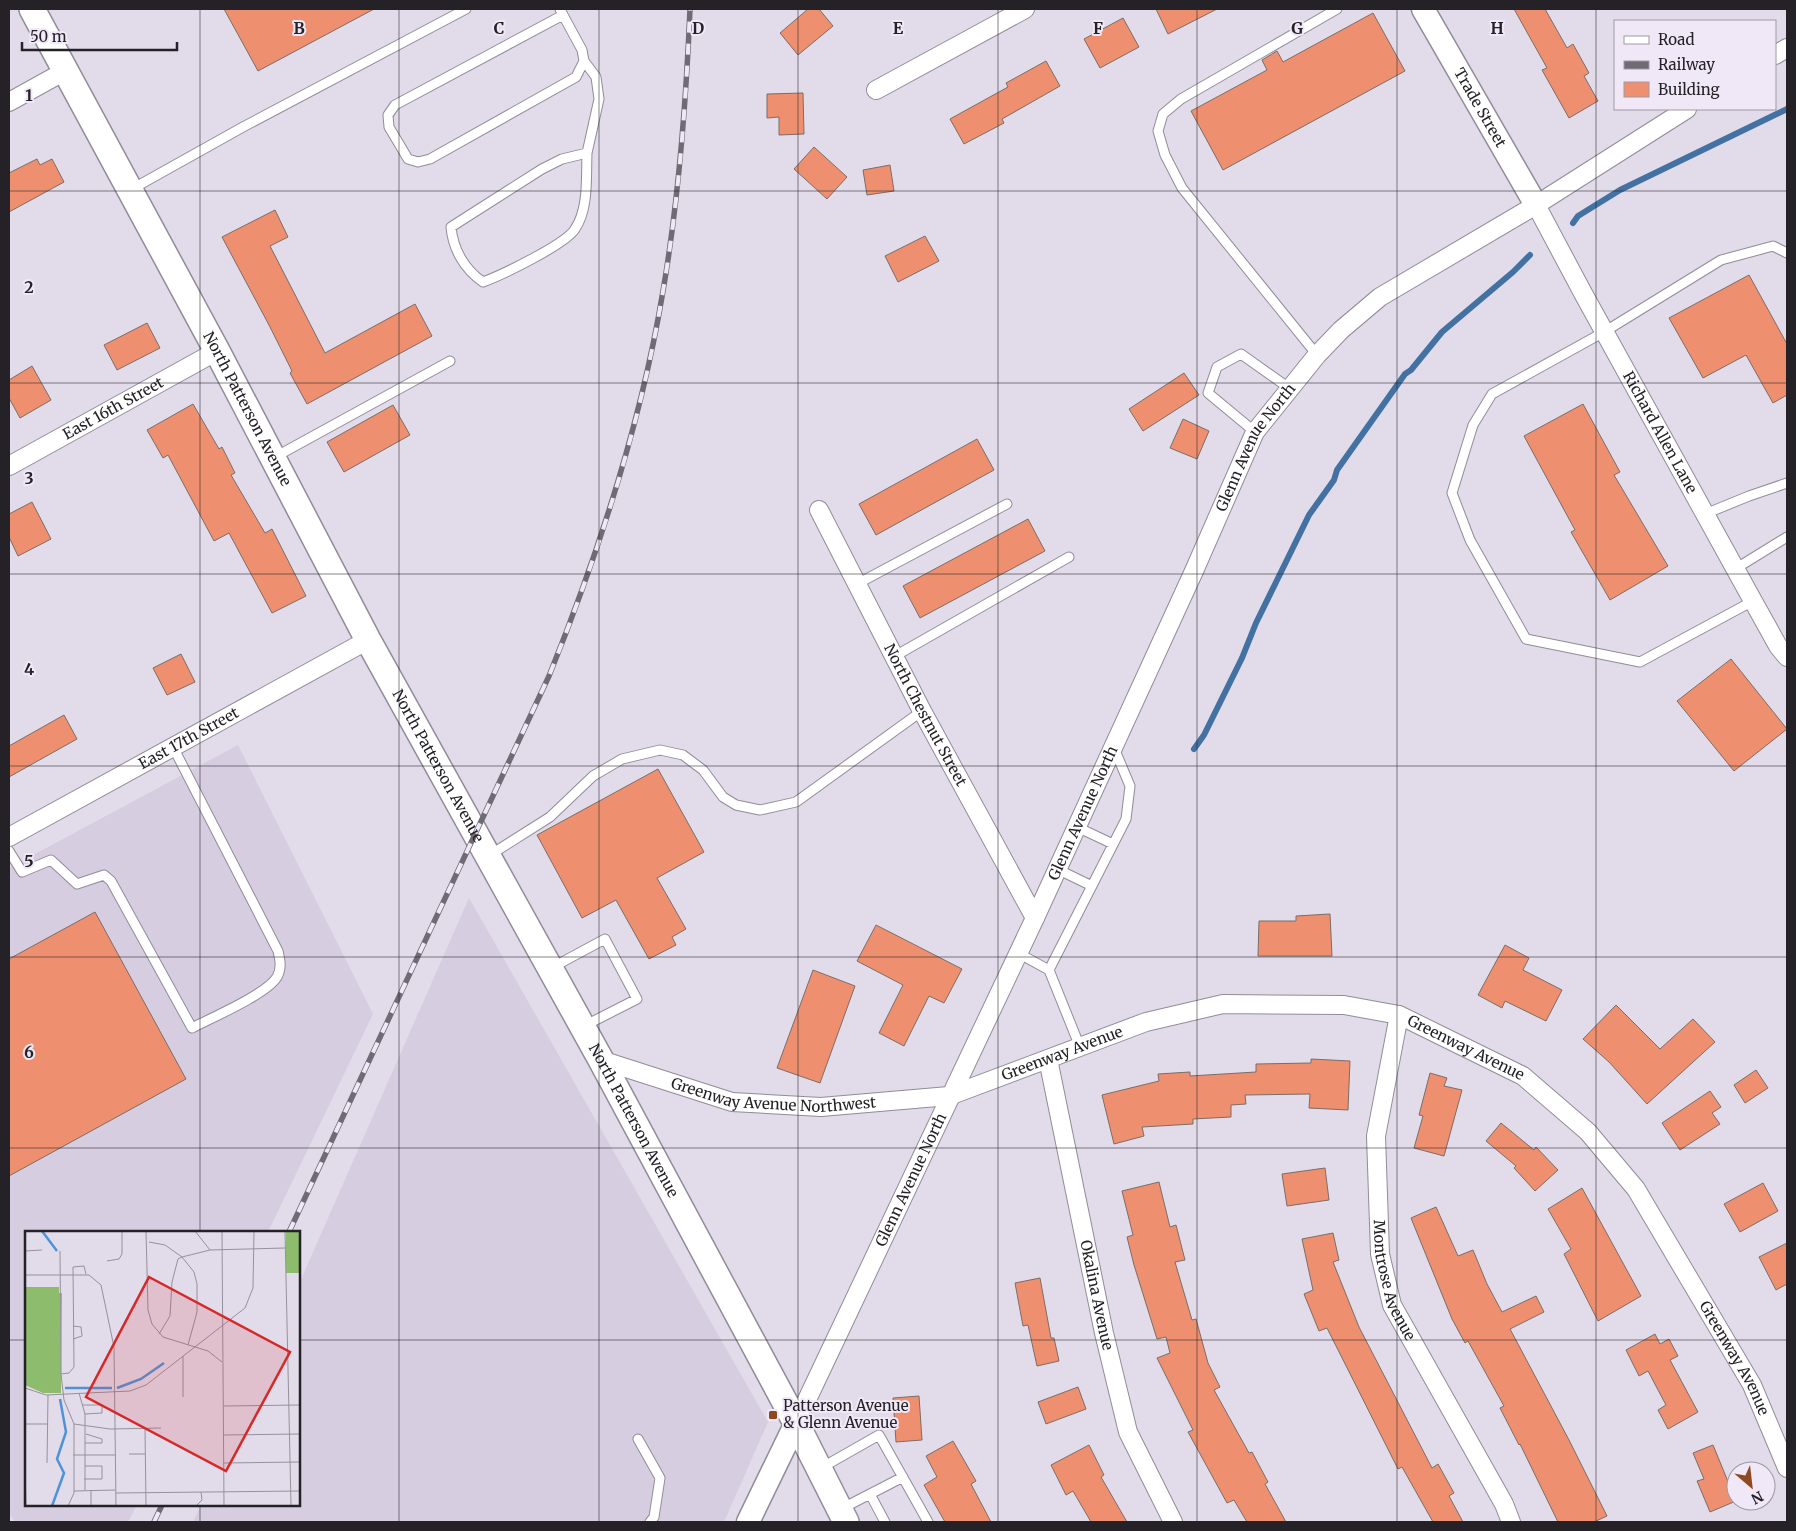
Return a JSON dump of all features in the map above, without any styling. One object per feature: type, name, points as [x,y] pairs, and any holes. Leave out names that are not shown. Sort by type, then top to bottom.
[{"type":"main road","name":"North Patterson Avenue","points":[[32,9],[217,352],[368,640],[601,1060],[796,1423],[818,1470],[843,1516]]},
{"type":"street","points":[[876,90],[1025,9]]},
{"type":"street","name":"Trade Street","points":[[1424,9],[1536,205]]},
{"type":"street","points":[[1776,54],[1787,48]]},
{"type":"street","points":[[9,102],[65,71]]},
{"type":"street","name":"Glenn Avenue North","points":[[748,1522],[1035,918],[1255,432],[1288,388],[1317,355],[1341,330],[1380,297],[1536,205],[1684,110]]},
{"type":"street","name":"Richard Allen Lane","points":[[1536,205],[1735,569],[1778,646],[1787,657]]},
{"type":"street","name":"East 16th Street","points":[[9,466],[217,352]]},
{"type":"street","name":"North Chestnut Street","points":[[819,510],[922,711],[1035,918]]},
{"type":"street","name":"East 17th Street","points":[[9,837],[368,640]]},
{"type":"street","name":"Greenway Avenue","points":[[949,1096],[1146,1022],[1223,1004],[1344,1005],[1399,1015],[1523,1076],[1588,1132],[1636,1189],[1752,1385],[1787,1468]]},
{"type":"street","name":"Montrose Avenue","points":[[1399,1015],[1376,1136],[1380,1254],[1392,1305],[1504,1504],[1511,1522]]},
{"type":"street","name":"Okalina Avenue","points":[[1048,1059],[1104,1333],[1128,1432],[1173,1522]]},
{"type":"street","name":"Greenway Avenue Northwest","points":[[601,1060],[732,1102],[821,1107],[949,1096]]},
{"type":"lane","points":[[130,191],[243,127],[466,9]]},
{"type":"lane","points":[[1317,355],[1182,188],[1165,155],[1158,131],[1163,114],[1181,99],[1337,9]]},
{"type":"lane","points":[[584,61],[576,76],[430,158],[418,162],[408,159],[389,127],[388,115],[395,105],[562,12],[582,50],[584,61],[596,78],[599,99],[588,153],[585,201],[575,229],[561,243],[501,275],[483,282],[471,274],[452,240],[452,227],[542,169],[562,159],[588,153]]},
{"type":"lane","points":[[1753,601],[1640,662],[1526,639],[1470,540],[1452,493],[1473,424],[1492,394],[1604,332],[1721,260],[1773,246],[1787,253]]},
{"type":"lane","points":[[1255,432],[1208,393],[1217,367],[1241,354],[1288,388]]},
{"type":"lane","points":[[272,458],[450,361]]},
{"type":"lane","points":[[1705,514],[1787,483]]},
{"type":"lane","points":[[857,584],[1007,504]]},
{"type":"lane","points":[[1735,569],[1787,537]]},
{"type":"lane","points":[[894,656],[1069,557]]},
{"type":"lane","points":[[488,856],[550,817],[593,776],[622,759],[660,750],[683,755],[703,770],[723,798],[736,805],[760,810],[796,802],[922,711]]},
{"type":"lane","points":[[9,851],[22,872],[51,860],[77,884],[104,875],[110,881],[192,1028],[264,990],[277,978],[281,964],[278,950],[173,747]]},
{"type":"lane","points":[[1050,970],[1126,819],[1130,786],[1114,747]]},
{"type":"lane","points":[[1077,827],[1113,844]]},
{"type":"lane","points":[[1057,869],[1092,886]]},
{"type":"lane","points":[[550,968],[605,939],[637,999],[582,1027]]},
{"type":"lane","points":[[1018,953],[1050,970],[1080,1047]]},
{"type":"lane","points":[[818,1470],[879,1435],[928,1522]]},
{"type":"lane","points":[[638,1439],[660,1478],[654,1517],[650,1522]]},
{"type":"lane","points":[[843,1516],[870,1494],[903,1477]]},
{"type":"lane","points":[[870,1494],[885,1522]]},
{"type":"shaded area","points":[[238,745],[373,1014],[268,1231],[25,1231],[25,1506],[136,1506],[128,1522],[15,1522],[9,1513],[9,868]]},
{"type":"shaded area","points":[[469,898],[768,1422],[724,1522],[193,1522],[201,1506],[300,1506],[300,1282]]},
{"type":"building","points":[[224,9],[374,9],[258,71]]},
{"type":"building","points":[[808,9],[819,9],[833,26],[798,55],[780,33]]},
{"type":"building","points":[[1156,9],[1217,9],[1168,34]]},
{"type":"building","points":[[1514,9],[1545,9],[1567,48],[1573,44],[1589,73],[1584,76],[1598,101],[1569,118],[1542,70],[1547,68]]},
{"type":"building","points":[[1373,13],[1405,71],[1223,170],[1191,111],[1267,70],[1262,60],[1277,51],[1283,62]]},
{"type":"building","points":[[1123,18],[1139,47],[1100,68],[1084,39]]},
{"type":"building","points":[[1046,61],[1060,86],[1002,119],[1004,123],[964,144],[950,119],[1008,87],[1006,83]]},
{"type":"building","points":[[803,93],[804,134],[779,135],[779,117],[767,118],[767,94]]},
{"type":"building","points":[[814,147],[847,177],[827,199],[794,169]]},
{"type":"building","points":[[37,159],[40,165],[52,159],[64,182],[9,212],[9,173]]},
{"type":"building","points":[[890,165],[894,191],[867,195],[863,170]]},
{"type":"building","points":[[275,210],[288,237],[270,246],[325,353],[415,304],[432,336],[307,404],[290,373],[292,371],[269,325],[222,237]]},
{"type":"building","points":[[925,236],[939,261],[898,282],[885,256]]},
{"type":"building","points":[[1749,275],[1787,344],[1787,395],[1773,403],[1746,355],[1703,378],[1669,318]]},
{"type":"building","points":[[147,323],[160,348],[117,370],[104,345]]},
{"type":"building","points":[[32,366],[51,400],[20,418],[9,398],[9,380]]},
{"type":"building","points":[[1184,373],[1199,395],[1143,431],[1129,409]]},
{"type":"building","points":[[193,404],[219,449],[222,447],[235,473],[231,475],[265,533],[272,529],[306,596],[272,613],[229,533],[214,541],[168,455],[163,458],[147,430]]},
{"type":"building","points":[[1583,404],[1620,472],[1614,475],[1668,566],[1610,600],[1571,532],[1575,530],[1524,436]]},
{"type":"building","points":[[393,405],[410,435],[344,472],[327,442]]},
{"type":"building","points":[[1183,419],[1209,431],[1197,459],[1170,448]]},
{"type":"building","points":[[977,439],[994,470],[876,535],[859,504]]},
{"type":"building","points":[[32,502],[51,539],[18,556],[9,537],[9,514]]},
{"type":"building","points":[[1028,519],[1045,551],[920,618],[903,586]]},
{"type":"building","points":[[181,654],[195,682],[167,695],[153,668]]},
{"type":"building","points":[[1731,659],[1787,729],[1734,771],[1677,701]]},
{"type":"building","points":[[64,715],[77,739],[9,777],[9,746]]},
{"type":"building","points":[[658,769],[704,852],[657,878],[686,929],[672,937],[676,945],[649,959],[616,900],[582,918],[537,835]]},
{"type":"building","points":[[95,912],[186,1079],[9,1176],[9,959]]},
{"type":"building","points":[[1330,914],[1332,956],[1258,956],[1259,921],[1296,921],[1296,916]]},
{"type":"building","points":[[876,925],[962,969],[944,1003],[929,996],[904,1046],[879,1033],[903,985],[857,961]]},
{"type":"building","points":[[1505,945],[1529,958],[1523,970],[1562,990],[1546,1021],[1505,1001],[1502,1008],[1478,995]]},
{"type":"building","points":[[813,970],[855,986],[820,1083],[777,1068]]},
{"type":"building","points":[[1616,1005],[1660,1049],[1693,1019],[1715,1042],[1647,1104],[1609,1062],[1583,1039]]},
{"type":"building","points":[[1311,1059],[1350,1061],[1348,1110],[1309,1108],[1310,1094],[1245,1095],[1246,1104],[1231,1105],[1231,1117],[1193,1119],[1193,1124],[1142,1127],[1144,1136],[1114,1144],[1102,1095],[1159,1081],[1158,1074],[1190,1072],[1190,1076],[1256,1072],[1256,1064],[1311,1063]]},
{"type":"building","points":[[1756,1070],[1768,1088],[1745,1103],[1734,1085]]},
{"type":"building","points":[[1430,1073],[1447,1078],[1444,1086],[1462,1090],[1444,1156],[1414,1148],[1423,1116],[1419,1115]]},
{"type":"building","points":[[1710,1091],[1721,1107],[1712,1113],[1720,1124],[1680,1150],[1662,1123]]},
{"type":"building","points":[[1501,1123],[1534,1150],[1536,1147],[1558,1170],[1535,1191],[1514,1168],[1516,1166],[1486,1141]]},
{"type":"building","points":[[1325,1168],[1329,1200],[1287,1206],[1282,1174]]},
{"type":"building","points":[[1159,1182],[1170,1227],[1176,1225],[1185,1260],[1175,1262],[1192,1320],[1196,1319],[1208,1363],[1220,1387],[1214,1390],[1249,1453],[1252,1452],[1268,1482],[1265,1484],[1286,1522],[1247,1522],[1234,1500],[1227,1503],[1188,1432],[1193,1430],[1157,1358],[1170,1353],[1166,1337],[1157,1339],[1134,1265],[1127,1237],[1133,1235],[1122,1191]]},
{"type":"building","points":[[1763,1183],[1778,1211],[1740,1232],[1724,1204]]},
{"type":"building","points":[[1582,1188],[1641,1296],[1598,1321],[1564,1254],[1571,1249],[1548,1209]]},
{"type":"building","points":[[1436,1207],[1458,1256],[1473,1250],[1487,1284],[1502,1312],[1536,1296],[1544,1312],[1510,1329],[1607,1516],[1594,1522],[1558,1522],[1520,1444],[1500,1408],[1504,1406],[1468,1341],[1465,1343],[1452,1319],[1411,1218]]},
{"type":"building","points":[[1333,1233],[1339,1260],[1333,1262],[1359,1327],[1432,1468],[1438,1464],[1454,1493],[1449,1496],[1463,1522],[1433,1522],[1402,1467],[1398,1469],[1327,1328],[1319,1331],[1304,1294],[1313,1290],[1302,1239]]},
{"type":"building","points":[[1787,1243],[1787,1284],[1776,1290],[1759,1257]]},
{"type":"building","points":[[1040,1278],[1051,1338],[1054,1338],[1059,1361],[1037,1366],[1028,1325],[1023,1326],[1015,1283]]},
{"type":"building","points":[[1655,1334],[1660,1344],[1669,1339],[1678,1356],[1670,1360],[1698,1412],[1668,1429],[1658,1410],[1666,1405],[1648,1371],[1639,1376],[1626,1350]]},
{"type":"building","points":[[1078,1387],[1086,1409],[1046,1424],[1038,1402]]},
{"type":"building","points":[[919,1396],[922,1440],[896,1442],[893,1398]]},
{"type":"building","points":[[953,1441],[976,1481],[971,1484],[991,1522],[945,1522],[924,1485],[937,1477],[926,1456]]},
{"type":"building","points":[[1089,1445],[1104,1475],[1101,1477],[1127,1522],[1091,1522],[1073,1491],[1066,1495],[1051,1465]]},
{"type":"building","points":[[1713,1445],[1726,1477],[1726,1505],[1710,1512],[1697,1481],[1704,1479],[1693,1453]]},
{"type":"waterway","points":[[1573,223],[1578,216],[1620,190],[1787,109]]},
{"type":"waterway","points":[[1194,749],[1204,735],[1242,658],[1256,623],[1309,515],[1334,480],[1337,470],[1405,374],[1411,370],[1442,332],[1513,272],[1530,255]]},
{"type":"railway","points":[[289,1231],[549,676],[601,535],[643,390],[669,256],[681,151],[690,9]]},
{"type":"railway","points":[[154,1522],[162,1506]]},
{"type":"place","name":"Patterson Avenue & Glenn Avenue","points":[[773,1415]]}]
